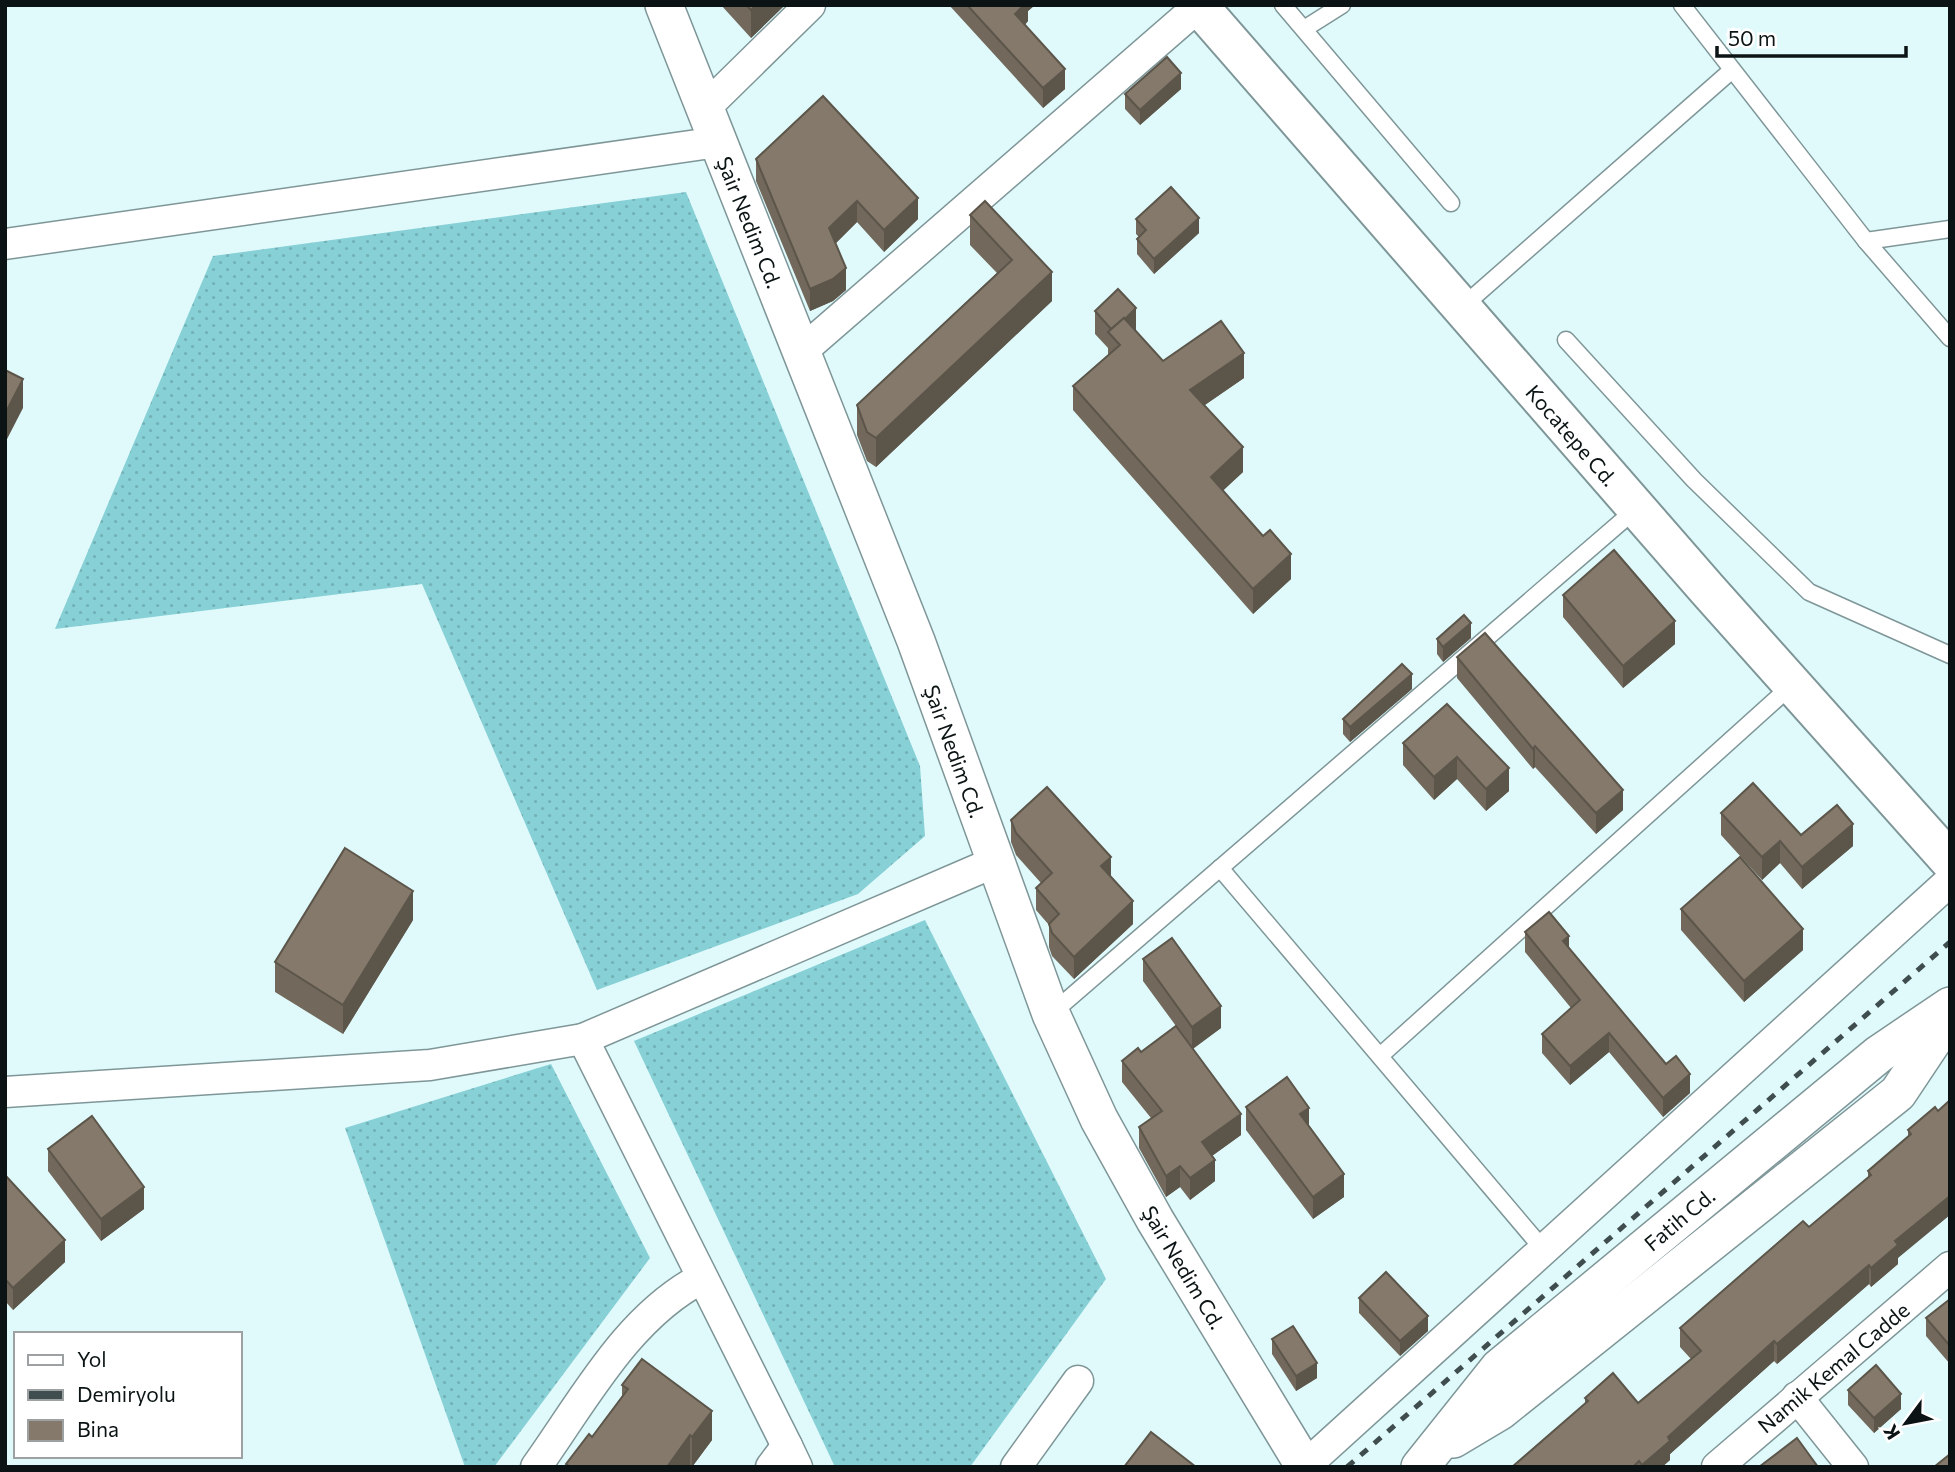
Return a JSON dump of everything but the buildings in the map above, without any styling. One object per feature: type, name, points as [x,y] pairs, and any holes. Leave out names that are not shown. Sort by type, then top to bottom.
[{"type":"main road","name":"Kocatepe Cd.","points":[[1198,6],[1636,509],[1950,861]]},
{"type":"street","name":"Şair Nedim Cd.","points":[[664,5],[916,642],[1051,1014],[1099,1119],[1149,1209],[1305,1466]]},
{"type":"street","points":[[705,108],[810,5]]},
{"type":"street","points":[[802,352],[1198,6]]},
{"type":"street","points":[[5,244],[718,142]]},
{"type":"street","points":[[5,1092],[430,1065],[583,1039],[995,862]]},
{"type":"street","points":[[1305,1466],[1543,1249],[1794,1026],[1950,881]]},
{"type":"street","name":"Fatih Cd.","points":[[1424,1460],[1499,1368],[1879,1054],[1950,1006]]},
{"type":"street","name":"Fatih Cd.","points":[[1424,1460],[1500,1411],[1898,1093],[1950,1015]]},
{"type":"street","points":[[583,1039],[702,1278],[785,1460]]},
{"type":"street","name":"Namik Kemal Cadde","points":[[1717,1467],[1950,1267]]},
{"type":"street","points":[[536,1467],[633,1332],[670,1297],[702,1278]]},
{"type":"street","points":[[1016,1467],[1078,1381]]},
{"type":"street","points":[[1797,1396],[1853,1467]]},
{"type":"lane","points":[[1283,5],[1451,203]]},
{"type":"lane","points":[[1304,29],[1342,5]]},
{"type":"lane","points":[[1682,5],[1866,241],[1950,338]]},
{"type":"lane","points":[[1461,308],[1732,69]]},
{"type":"lane","points":[[1866,241],[1950,229]]},
{"type":"lane","points":[[1566,340],[1694,480],[1809,592],[1950,655]]},
{"type":"lane","points":[[1051,1014],[1636,509]]},
{"type":"lane","points":[[1380,1056],[1792,685]]},
{"type":"lane","points":[[1220,868],[1543,1249]]},
{"type":"shaded area","points":[[686,192],[920,766],[925,836],[858,894],[597,990],[422,584],[55,629],[213,256]]},
{"type":"shaded area","points":[[925,920],[1106,1279],[970,1467],[835,1467],[634,1041]]},
{"type":"shaded area","points":[[551,1064],[650,1258],[494,1467],[465,1467],[345,1128]]},
{"type":"railway","points":[[1347,1467],[1950,942]]}]
